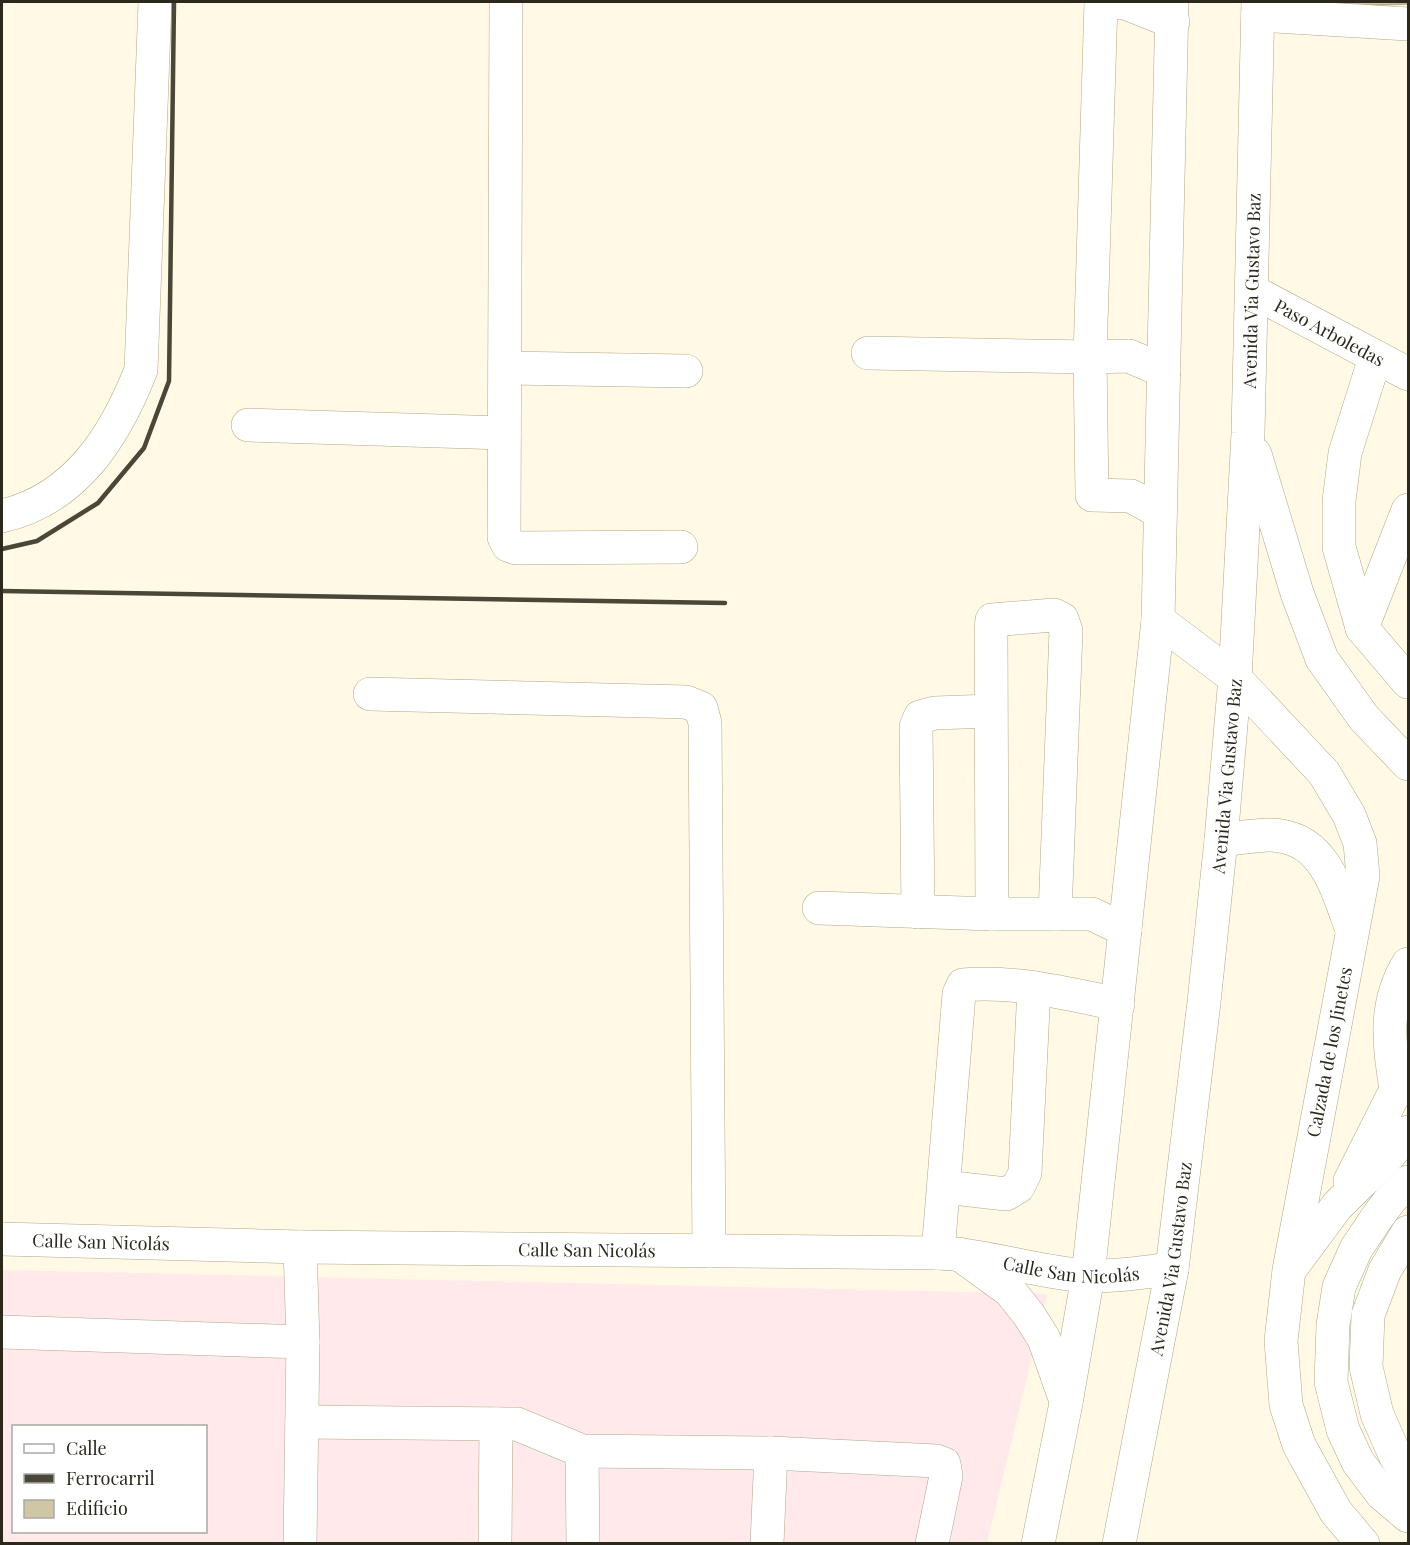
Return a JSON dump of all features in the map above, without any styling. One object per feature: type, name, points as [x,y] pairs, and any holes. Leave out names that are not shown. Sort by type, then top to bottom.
[{"type":"main road","points":[[2,516],[15,513],[51,497],[81,470],[112,431],[127,405],[141,370],[155,2]]},
{"type":"main road","points":[[506,2],[504,537],[508,544],[516,548],[681,547]]},
{"type":"main road","points":[[1038,1544],[1088,1276],[1158,620],[1172,12],[1125,3],[1101,2],[1090,357],[1092,495],[1131,496],[1160,512]]},
{"type":"main road","points":[[1258,8],[1408,24]]},
{"type":"main road","name":"Avenida Via Gustavo Baz","points":[[1119,1544],[1172,1269],[1221,840],[1235,678],[1248,433],[1258,8]]},
{"type":"main road","name":"Paso Arboledas","points":[[1252,291],[1408,374]]},
{"type":"main road","points":[[868,353],[1130,356],[1164,371]]},
{"type":"main road","points":[[1375,358],[1345,453],[1339,501],[1339,547],[1362,628],[1408,682]]},
{"type":"main road","points":[[505,368],[687,371]]},
{"type":"main road","points":[[248,425],[504,434]]},
{"type":"main road","points":[[1248,433],[1297,593],[1322,658],[1364,717],[1408,764]]},
{"type":"main road","points":[[1362,628],[1408,510]]},
{"type":"main road","points":[[992,914],[990,711],[992,620],[1054,615],[1062,619],[1066,631],[1055,914]]},
{"type":"main road","name":"Calzada de los Jinetes","points":[[1158,620],[1235,678],[1324,773],[1349,815],[1360,843],[1363,876],[1289,1270],[1281,1341],[1286,1405],[1299,1444],[1336,1512],[1363,1544]]},
{"type":"main road","points":[[370,694],[687,702],[701,708],[705,723],[709,1251]]},
{"type":"main road","points":[[918,912],[916,727],[920,717],[934,713],[990,711]]},
{"type":"main road","points":[[1221,840],[1269,835],[1292,839],[1312,849],[1326,866],[1352,930]]},
{"type":"main road","points":[[819,908],[992,914],[1092,914],[1125,930]]},
{"type":"main road","points":[[1337,1206],[1402,1078],[1389,1040],[1390,1012],[1408,964]]},
{"type":"main road","points":[[1066,1403],[1044,1339],[1029,1314],[1010,1292],[948,1254],[944,1187],[959,994],[963,985],[975,984],[1034,988],[1118,1004]]},
{"type":"main road","points":[[944,1187],[1006,1194],[1018,1187],[1025,1173],[1034,988]]},
{"type":"main road","points":[[1289,1270],[1337,1206],[1390,1154],[1408,1132]]},
{"type":"main road","points":[[1408,1182],[1390,1200],[1356,1249],[1339,1287],[1333,1325],[1331,1382],[1344,1430],[1358,1462],[1382,1494],[1408,1516]]},
{"type":"main road","points":[[1408,1232],[1385,1270],[1368,1315],[1366,1367],[1377,1414],[1395,1455],[1408,1477]]},
{"type":"main road","name":"Calle San Nicolás","points":[[2,1239],[300,1247],[948,1254],[1088,1276],[1110,1276],[1172,1269]]},
{"type":"main road","points":[[300,1247],[303,1342],[300,1544]]},
{"type":"main road","points":[[2,1332],[303,1342]]},
{"type":"main road","points":[[302,1422],[517,1424],[582,1451],[771,1453],[936,1461],[944,1464],[946,1476],[932,1544]]},
{"type":"main road","points":[[495,1544],[496,1424]]},
{"type":"main road","points":[[582,1451],[583,1544]]},
{"type":"main road","points":[[767,1544],[771,1453]]},
{"type":"shaded area","points":[[2,1270],[1047,1294],[987,1543],[2,1544]]},
{"type":"building","points":[[1342,2],[1408,2],[1408,4],[1342,6]]},
{"type":"railway","points":[[2,549],[37,541],[98,503],[144,448],[169,381],[174,2]]},
{"type":"railway","points":[[2,591],[725,603]]}]
